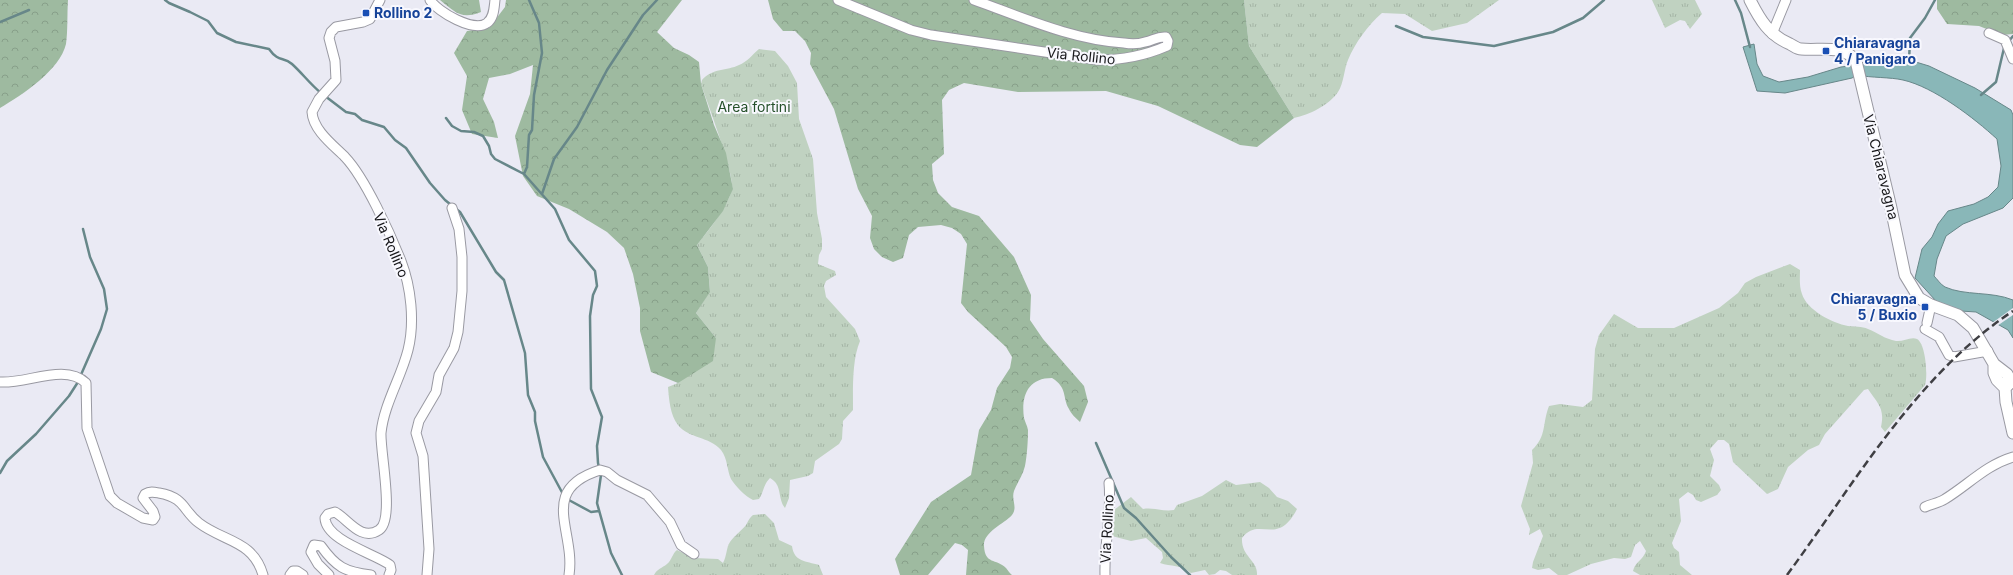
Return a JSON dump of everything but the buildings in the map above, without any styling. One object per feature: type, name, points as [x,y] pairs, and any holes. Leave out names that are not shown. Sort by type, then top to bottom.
[{"type":"street","name":"Via Rollino","points":[[380,0],[370,18],[363,22],[336,27],[331,32],[330,38],[336,61],[336,80],[319,99],[312,112],[314,122],[326,138],[357,172],[394,245],[408,286],[411,318],[408,350],[388,405],[381,435],[386,478],[384,524],[379,530],[366,533],[354,528],[335,512],[328,514],[325,518],[327,525],[345,542],[390,565],[391,570],[389,575]]},
{"type":"street","points":[[430,0],[443,13],[476,26],[482,25],[491,18],[495,0]]},
{"type":"street","name":"Via Rollino","points":[[838,0],[911,30],[931,35],[1098,60],[1122,60],[1139,56],[1167,46],[1168,41],[1166,37],[1162,36],[1146,42],[1125,43],[1091,39],[1046,26],[974,0]]},
{"type":"street","name":"Via Chiaravagna","points":[[1750,0],[1759,18],[1772,34],[1800,49],[1840,50],[1851,54],[1856,61],[1891,208],[1903,268],[1915,294],[1931,305],[1953,312],[1968,322],[1978,332],[1994,364],[2006,374],[2010,383],[2006,402],[2013,433]]},
{"type":"street","points":[[1772,34],[1786,0]]},
{"type":"street","points":[[1989,33],[2005,40],[2013,59]]},
{"type":"street","points":[[427,575],[429,549],[423,456],[416,433],[419,421],[436,392],[439,375],[454,348],[458,332],[462,291],[462,258],[459,229],[452,208]]},
{"type":"street","points":[[1931,305],[1926,326],[1939,337],[1949,355],[1954,357],[1988,351]]},
{"type":"street","points":[[0,382],[21,382],[52,375],[75,375],[86,383],[86,420],[107,489],[117,503],[143,518],[153,520],[155,517],[153,511],[143,498],[145,494],[149,492],[171,495],[183,504],[200,524],[241,545],[253,554],[260,565],[263,575]]},
{"type":"street","points":[[1925,507],[1944,500],[1971,479],[1999,461],[2013,457]]},
{"type":"street","points":[[569,575],[571,558],[564,519],[564,497],[568,489],[581,479],[600,470],[607,472],[617,480],[647,495],[670,522],[681,545],[694,554]]},
{"type":"street","name":"Via Rollino","points":[[1105,575],[1104,553],[1111,500],[1109,483]]},
{"type":"street","points":[[329,575],[318,564],[311,552],[314,544],[322,546],[334,562],[346,570],[370,575]]},
{"type":"street","points":[[290,575],[293,571],[297,571],[303,575]]},
{"type":"green space","points":[[0,0],[68,0],[67,39],[62,54],[56,63],[39,81],[0,108]]},
{"type":"green space","points":[[440,0],[479,0],[481,12],[468,15],[459,14]]},
{"type":"green space","points":[[506,0],[682,0],[657,32],[674,48],[689,55],[699,62],[701,84],[714,125],[726,153],[733,189],[723,211],[697,245],[708,267],[710,292],[696,313],[716,338],[713,361],[678,383],[651,372],[640,331],[640,308],[633,274],[624,248],[607,232],[569,209],[537,196],[523,176],[515,136],[530,94],[533,65],[510,74],[489,78],[483,99],[494,122],[498,138],[472,134],[462,110],[467,76],[454,53],[467,31],[489,28],[505,7]]},
{"type":"green space","points":[[768,0],[1244,0],[1249,46],[1294,118],[1257,147],[1240,145],[1158,106],[1106,91],[1018,92],[964,83],[949,90],[942,100],[944,154],[932,164],[933,180],[938,193],[952,207],[979,216],[1014,257],[1031,295],[1030,320],[1043,339],[1084,386],[1088,402],[1080,422],[1070,411],[1063,389],[1052,378],[1037,381],[1031,385],[1025,396],[1023,410],[1028,430],[1028,443],[1025,466],[1013,494],[1014,512],[990,532],[984,546],[986,556],[1002,565],[1012,575],[966,575],[968,550],[962,545],[955,543],[928,575],[900,575],[895,559],[931,502],[971,475],[979,430],[991,410],[997,388],[1010,368],[1012,357],[1006,347],[968,312],[961,303],[967,244],[961,234],[952,228],[941,225],[918,227],[909,235],[903,258],[893,262],[882,257],[874,249],[870,238],[872,216],[858,189],[834,109],[810,64],[811,53],[805,41],[795,31],[783,31],[773,19]]},
{"type":"green space","points":[[1244,0],[1499,0],[1467,23],[1432,31],[1405,14],[1382,13],[1367,29],[1354,47],[1340,88],[1334,97],[1318,109],[1294,118],[1249,46]]},
{"type":"green space","points":[[1652,0],[1695,0],[1702,14],[1690,29],[1685,21],[1680,20],[1665,28]]},
{"type":"green space","points":[[1937,0],[2013,0],[2013,34],[2002,35],[1979,26],[1947,24],[1937,9]]},
{"type":"green space","name":"Area fortini","points":[[759,49],[775,51],[788,66],[797,83],[799,119],[813,159],[817,213],[822,239],[822,249],[819,255],[818,264],[835,271],[836,275],[826,281],[824,286],[826,297],[855,329],[860,341],[854,365],[853,410],[843,421],[842,439],[839,444],[815,461],[813,473],[808,476],[790,480],[789,498],[785,508],[781,500],[777,484],[770,478],[766,483],[759,499],[753,500],[738,488],[731,479],[725,457],[721,450],[711,442],[683,430],[675,421],[669,402],[668,387],[678,383],[716,338],[696,313],[710,291],[708,267],[697,245],[717,219],[729,198],[732,190],[732,183],[726,156],[701,84],[702,80],[710,73],[742,64]]},
{"type":"green space","points":[[1790,264],[1800,270],[1800,288],[1805,300],[1821,315],[1835,322],[1848,326],[1866,328],[1896,341],[1912,338],[1917,339],[1920,342],[1924,354],[1926,368],[1925,385],[1885,432],[1881,427],[1882,415],[1880,406],[1868,389],[1864,390],[1825,434],[1819,445],[1808,450],[1788,467],[1778,489],[1767,494],[1733,462],[1729,444],[1724,440],[1718,440],[1710,449],[1714,460],[1710,476],[1719,485],[1721,490],[1717,495],[1701,502],[1696,500],[1693,495],[1688,492],[1679,499],[1681,521],[1672,543],[1674,548],[1679,552],[1680,565],[1692,575],[1640,575],[1633,571],[1635,565],[1643,557],[1646,551],[1640,541],[1635,545],[1631,557],[1625,559],[1614,558],[1591,564],[1567,575],[1558,575],[1549,568],[1538,570],[1532,568],[1543,536],[1540,529],[1529,535],[1530,529],[1521,506],[1533,463],[1532,450],[1537,445],[1542,435],[1549,406],[1560,404],[1583,407],[1592,400],[1595,349],[1599,335],[1614,314],[1638,328],[1674,328],[1719,308],[1738,293],[1745,283],[1756,277]]},
{"type":"green space","points":[[1226,480],[1236,485],[1260,482],[1269,488],[1277,497],[1288,501],[1297,509],[1290,520],[1282,527],[1275,529],[1255,529],[1248,532],[1242,538],[1244,550],[1255,566],[1257,575],[1232,575],[1226,571],[1220,570],[1215,574],[1209,575],[1205,570],[1191,573],[1180,567],[1160,563],[1163,558],[1162,552],[1146,538],[1131,541],[1108,535],[1110,513],[1131,497],[1143,509],[1174,510],[1177,505],[1202,496]]},
{"type":"green space","points":[[765,514],[774,523],[779,540],[792,546],[795,555],[801,560],[819,565],[823,575],[654,575],[669,562],[677,550],[694,558],[718,559],[723,563],[730,542],[746,525],[750,517],[753,515]]},
{"type":"shaded area","points":[[1754,44],[1757,64],[1763,76],[1779,82],[1808,77],[1841,67],[1906,59],[1929,66],[1975,88],[2011,110],[2013,115],[2013,198],[2003,208],[1963,224],[1946,236],[1937,259],[1934,276],[1945,287],[1953,290],[1996,295],[2013,300],[2013,338],[2008,330],[1976,312],[1961,311],[1936,301],[1915,278],[1922,249],[1932,237],[1938,224],[1948,211],[1974,204],[1988,197],[1998,187],[2001,166],[1997,139],[1953,104],[1928,89],[1903,80],[1857,75],[1852,78],[1785,93],[1757,91],[1743,47]]},
{"type":"pier","points":[[2013,308],[2013,315],[1997,326],[1992,323]]},
{"type":"waterway","points":[[165,0],[208,21],[217,33],[236,42],[269,49],[278,58],[286,60],[292,64],[321,93]]},
{"type":"waterway","points":[[524,174],[527,167],[529,135],[532,130],[534,95],[542,53],[539,23],[529,0]]},
{"type":"waterway","points":[[542,194],[554,159],[577,127],[607,70],[643,15],[657,0]]},
{"type":"waterway","points":[[1396,26],[1423,37],[1494,46],[1553,32],[1583,18],[1604,0]]},
{"type":"waterway","points":[[1735,0],[1741,13],[1750,47]]},
{"type":"waterway","points":[[1909,62],[1910,38],[1925,18],[1935,0]]},
{"type":"waterway","points":[[0,22],[29,10]]},
{"type":"waterway","points":[[2008,42],[2013,36]]},
{"type":"waterway","points":[[1981,95],[1996,82],[2004,48]]},
{"type":"waterway","points":[[325,96],[346,112],[355,114],[362,120],[384,127],[395,140],[406,148],[430,183],[445,200],[460,212],[496,272],[504,280],[525,353],[528,395],[535,412],[535,421],[543,457],[564,496]]},
{"type":"waterway","points":[[446,118],[452,126],[461,131],[474,132],[483,136],[489,146],[491,154],[495,159],[524,174],[555,209],[569,240],[595,271],[597,286],[593,295],[590,316],[591,389],[602,417],[597,446],[598,463],[601,475],[597,503],[611,553],[622,575]]},
{"type":"waterway","points":[[80,377],[101,329],[107,309],[104,289],[90,257],[83,229]]},
{"type":"waterway","points":[[0,473],[7,461],[36,434],[69,396],[78,382]]},
{"type":"waterway","points":[[1096,443],[1124,508],[1136,518],[1171,557],[1190,575]]},
{"type":"waterway","points":[[567,499],[591,512],[599,511]]},
{"type":"railway","points":[[1787,575],[1863,468],[1916,399],[1946,367],[1978,337],[2013,311]]},
{"type":"place","name":"Rollino 2","points":[[366,13]]},
{"type":"place","name":"Chiaravagna 4 / Panigaro","points":[[1826,51]]},
{"type":"place","name":"Chiaravagna 5 / Buxio","points":[[1925,307]]}]
